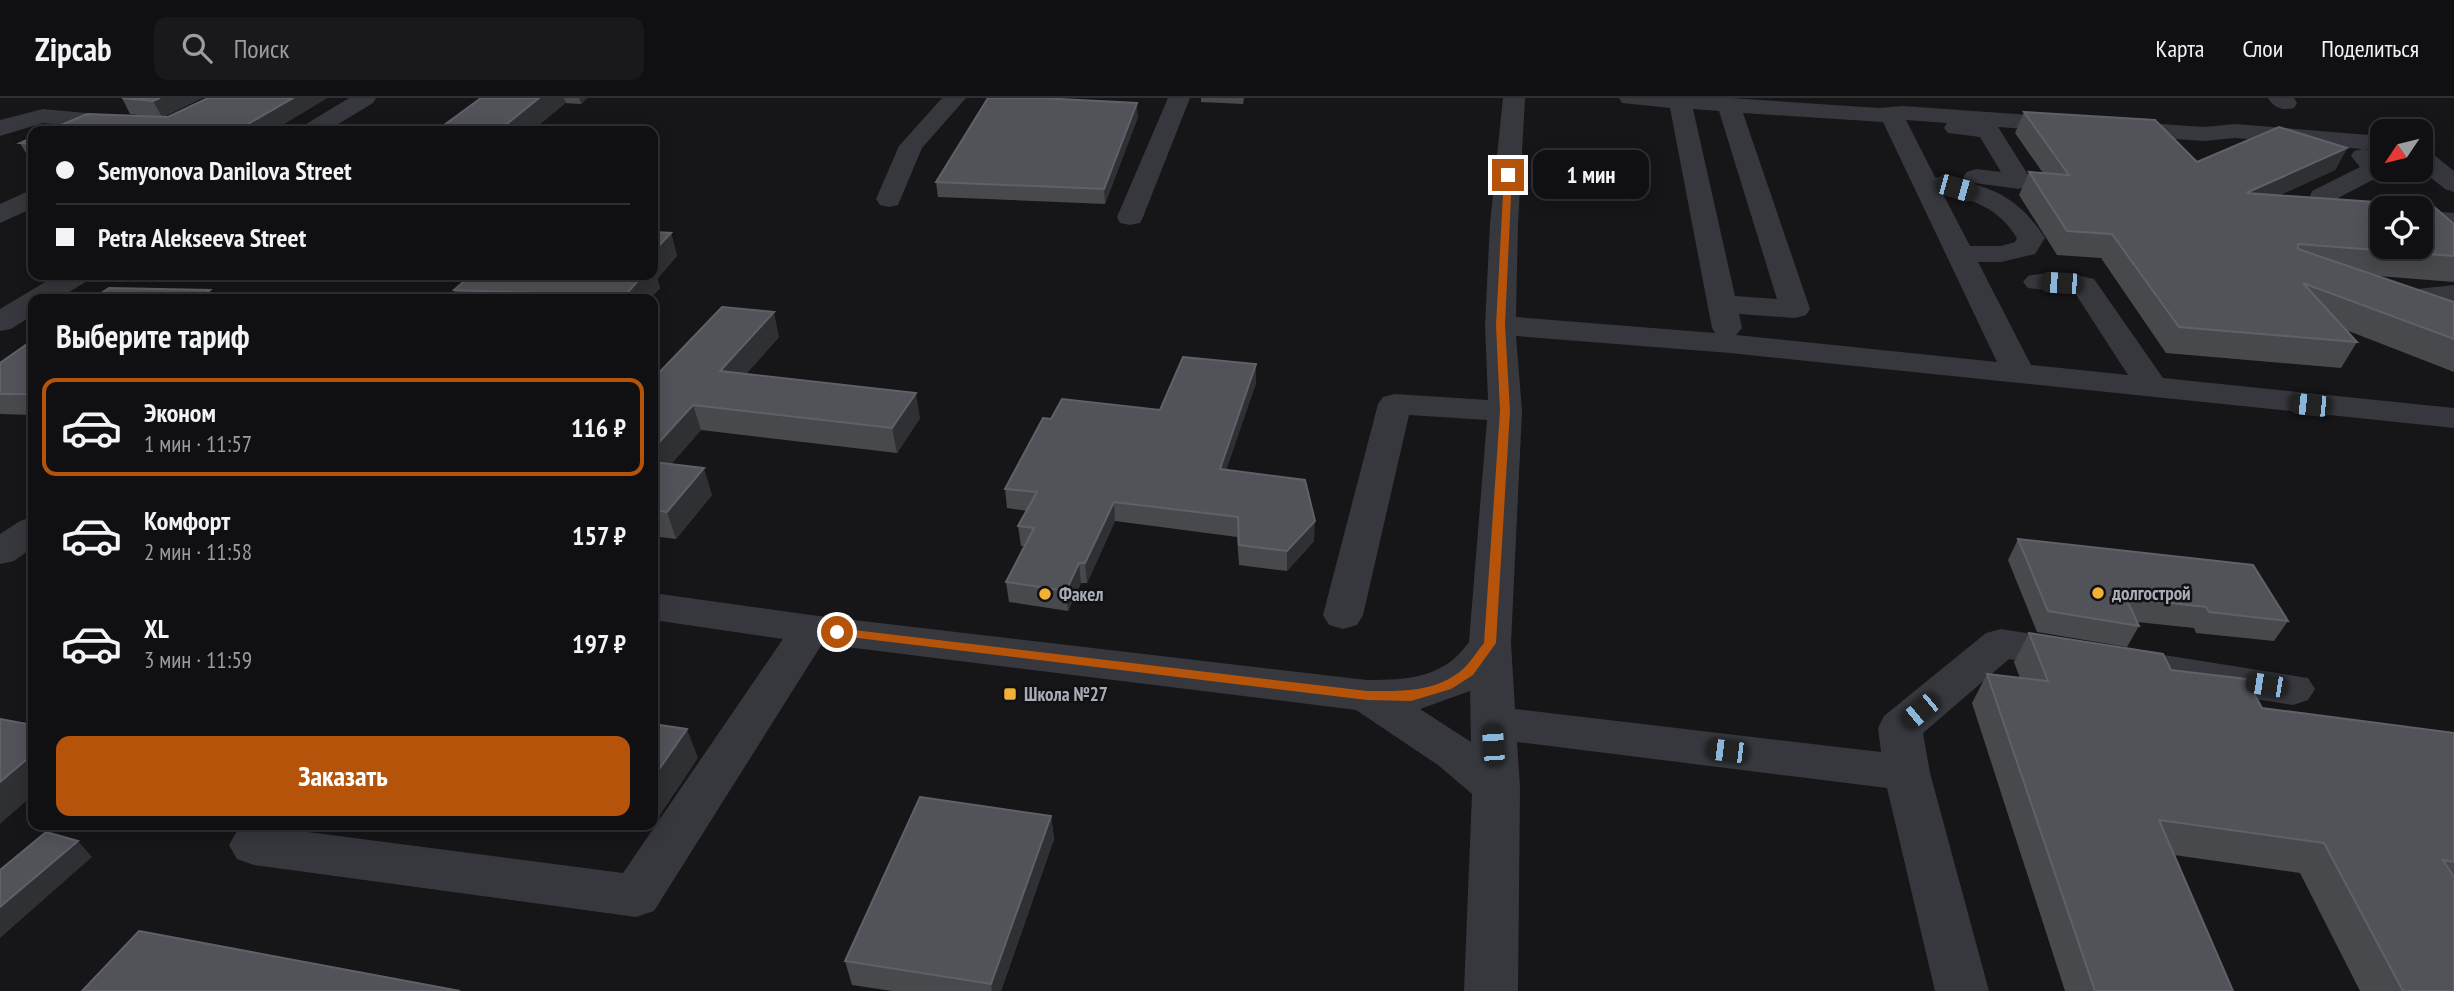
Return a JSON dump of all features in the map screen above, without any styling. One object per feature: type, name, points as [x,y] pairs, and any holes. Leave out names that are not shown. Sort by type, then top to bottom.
[{"type":"street","points":[[318,126],[365,98]]},
{"type":"street","points":[[889,199],[911,146],[955,98]]},
{"type":"street","points":[[1130,217],[1179,98]]},
{"type":"street","points":[[1491,991],[1496,787],[1490,643],[1505,411],[1500,325],[1504,224],[1514,98]]},
{"type":"street","points":[[1630,98],[1893,117],[2188,133],[2235,131],[2297,136],[2370,155]]},
{"type":"street","points":[[1680,102],[1730,344]]},
{"type":"street","points":[[1723,304],[1795,309],[1729,105]]},
{"type":"street","points":[[0,129],[22,120],[43,116],[151,126]]},
{"type":"street","points":[[1893,117],[2182,138],[2188,133]]},
{"type":"street","points":[[1893,117],[1925,167],[1960,254],[2019,374]]},
{"type":"street","points":[[1942,122],[1947,127],[1988,130],[2020,181],[1976,168]]},
{"type":"street","points":[[2433,156],[2454,184]]},
{"type":"street","points":[[2370,158],[2321,197],[2322,201],[2353,213],[2370,214]]},
{"type":"street","points":[[1925,167],[2008,208],[2021,219],[2031,238],[2025,248],[2001,254],[1960,254]]},
{"type":"street","points":[[0,215],[28,200]]},
{"type":"street","points":[[2433,220],[2454,222]]},
{"type":"street","points":[[45,294],[69,280]]},
{"type":"street","points":[[2038,282],[2084,285],[2153,388]]},
{"type":"street","points":[[2454,294],[2419,296],[2418,306],[2454,323]]},
{"type":"street","points":[[0,322],[28,304]]},
{"type":"street","points":[[1500,325],[1730,344],[2454,418]]},
{"type":"street","points":[[1343,615],[1395,404],[1505,411]]},
{"type":"street","points":[[0,516],[28,519]]},
{"type":"street","points":[[0,552],[28,532]]},
{"type":"street","points":[[658,608],[811,629],[1367,696],[1411,696],[1447,686],[1468,672],[1490,643]]},
{"type":"street","points":[[254,845],[636,896],[811,629]]},
{"type":"street","points":[[1962,991],[1907,773],[1900,728],[2000,643],[2293,689]]},
{"type":"street","points":[[1367,696],[1454,753],[1496,787]]},
{"type":"street","points":[[1492,723],[1907,773]]},
{"type":"building","points":[[122,98],[160,98],[153,101]]},
{"type":"building","points":[[208,98],[293,98],[245,126],[59,126],[87,114],[168,117]]},
{"type":"building","points":[[481,98],[539,98],[504,126],[443,126]]},
{"type":"building","points":[[988,98],[1137,103],[1104,189],[936,182]]},
{"type":"building","points":[[2024,112],[2155,120],[2197,162],[2279,127],[2347,148],[2246,193],[2370,202],[2370,250],[2298,244],[2298,249],[2454,302],[2454,339],[2303,283],[2357,342],[2179,327],[2112,234],[2067,231],[2029,172],[2069,175]]},
{"type":"building","points":[[2433,206],[2454,224],[2454,256],[2433,254]]},
{"type":"building","points":[[658,232],[671,233],[658,247]]},
{"type":"building","points":[[465,280],[639,280],[626,294],[454,290]]},
{"type":"building","points":[[109,288],[210,290],[205,294],[100,294]]},
{"type":"building","points":[[722,307],[774,312],[720,371],[916,393],[892,428],[693,405],[658,444],[658,374]]},
{"type":"building","points":[[28,343],[28,394],[0,394],[0,363]]},
{"type":"building","points":[[1183,357],[1256,364],[1220,469],[1305,480],[1315,521],[1287,551],[1239,545],[1238,517],[1114,502],[1085,563],[1079,563],[1066,591],[1006,582],[1034,528],[1018,526],[1037,492],[1005,489],[1043,418],[1051,419],[1062,399],[1160,410]]},
{"type":"building","points":[[658,463],[704,468],[667,512],[658,511]]},
{"type":"building","points":[[2018,539],[2253,565],[2288,621],[2209,612],[2206,607],[2126,598],[2139,626],[2048,611]]},
{"type":"building","points":[[2029,633],[2163,654],[2171,670],[2246,679],[2262,708],[2454,733],[2454,862],[2443,860],[2454,877],[2454,991],[2403,991],[2324,843],[2159,820],[2233,991],[2095,991],[1987,674],[2048,681]]},
{"type":"building","points":[[0,719],[28,724],[28,758],[0,782]]},
{"type":"building","points":[[658,725],[687,729],[658,771]]},
{"type":"building","points":[[920,797],[1051,816],[991,984],[845,961]]},
{"type":"building","points":[[46,832],[78,841],[0,907],[0,870]]},
{"type":"building","points":[[139,931],[460,991],[82,991]]},
{"type":"place","name":"долгострой","points":[[2098,593]]},
{"type":"place","name":"Факел","points":[[1045,594]]},
{"type":"place","name":"Школа №27","points":[[1010,694]]},
{"type":"route","points":[[837,632],[1367,696],[1411,696],[1447,686],[1468,672],[1490,643],[1505,411],[1500,325],[1508,175]]}]
